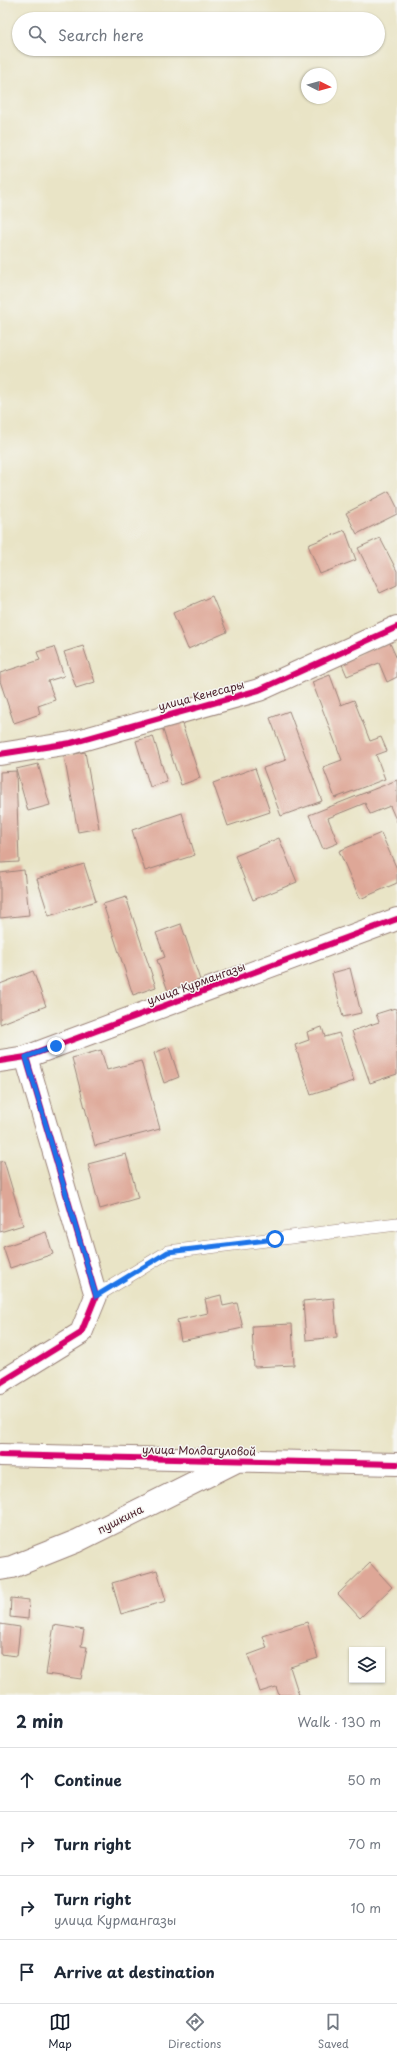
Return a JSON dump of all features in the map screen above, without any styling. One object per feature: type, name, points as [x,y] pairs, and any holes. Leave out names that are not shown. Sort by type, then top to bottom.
[{"type":"street","name":"улица Кенесары","points":[[0,754],[71,743],[258,690],[397,627]]},
{"type":"street","name":"улица Курмангазы","points":[[0,1061],[26,1057],[397,919]]},
{"type":"street","points":[[0,1383],[81,1333],[96,1296],[26,1057]]},
{"type":"street","name":"улица Молдагуловой","points":[[0,1455],[397,1464]]},
{"type":"street","name":"пушкина","points":[[0,1569],[12,1567],[77,1541],[237,1461]]},
{"type":"lane","points":[[96,1296],[168,1252],[397,1224]]},
{"type":"building","points":[[389,491],[397,507],[397,514],[357,534],[346,513]]},
{"type":"building","points":[[345,530],[356,560],[320,574],[308,545]]},
{"type":"building","points":[[380,538],[397,571],[397,585],[380,593],[358,548]]},
{"type":"building","points":[[212,596],[227,632],[188,649],[173,613]]},
{"type":"building","points":[[389,641],[397,659],[397,677],[387,682],[379,663],[347,676],[341,662]]},
{"type":"building","points":[[83,646],[95,682],[76,688],[64,652]]},
{"type":"building","points":[[54,647],[64,676],[48,681],[55,700],[38,706],[40,714],[14,723],[0,681],[0,673],[40,660],[37,652]]},
{"type":"building","points":[[330,675],[341,705],[354,700],[370,741],[381,737],[387,751],[376,755],[385,779],[335,798],[323,767],[342,760],[312,682]]},
{"type":"building","points":[[289,711],[322,801],[281,816],[263,768],[286,760],[270,718]]},
{"type":"building","points":[[181,721],[200,778],[181,785],[162,727]]},
{"type":"building","points":[[153,736],[167,782],[150,787],[136,741]]},
{"type":"building","points":[[85,752],[99,828],[78,832],[64,756]]},
{"type":"building","points":[[38,764],[50,805],[28,811],[16,769]]},
{"type":"building","points":[[255,768],[270,812],[228,826],[213,783]]},
{"type":"building","points":[[16,771],[19,862],[0,863],[0,772]]},
{"type":"building","points":[[397,780],[397,822],[390,806],[370,814],[365,803],[328,818],[338,843],[323,849],[309,815]]},
{"type":"building","points":[[182,813],[195,855],[145,871],[132,830]]},
{"type":"building","points":[[381,833],[397,869],[397,883],[360,899],[339,851]]},
{"type":"building","points":[[279,838],[297,882],[253,900],[235,856]]},
{"type":"building","points":[[84,864],[96,901],[49,916],[37,879]]},
{"type":"building","points":[[24,870],[29,915],[0,918],[0,873]]},
{"type":"building","points":[[126,897],[156,987],[133,995],[103,904]]},
{"type":"building","points":[[181,924],[200,980],[168,991],[157,960],[165,957],[156,933]]},
{"type":"building","points":[[350,968],[361,1013],[343,1017],[332,973]]},
{"type":"building","points":[[33,971],[46,1006],[0,1024],[0,984]]},
{"type":"building","points":[[395,1008],[397,1013],[397,1074],[370,1083],[352,1031],[379,1022],[376,1014]]},
{"type":"building","points":[[322,1027],[325,1037],[339,1033],[354,1081],[311,1095],[295,1045],[309,1040],[307,1032]]},
{"type":"building","points":[[169,1047],[179,1077],[164,1083],[154,1053]]},
{"type":"building","points":[[101,1050],[107,1070],[141,1061],[160,1129],[95,1146],[72,1058]]},
{"type":"building","points":[[126,1154],[138,1198],[100,1209],[88,1164]]},
{"type":"building","points":[[4,1161],[23,1225],[0,1232],[0,1162]]},
{"type":"building","points":[[46,1232],[53,1254],[10,1268],[3,1247]]},
{"type":"building","points":[[221,1295],[223,1306],[237,1303],[243,1328],[181,1341],[177,1320],[208,1313],[205,1299]]},
{"type":"building","points":[[334,1298],[337,1337],[306,1340],[303,1301]]},
{"type":"building","points":[[292,1324],[294,1365],[254,1367],[252,1326]]},
{"type":"building","points":[[370,1563],[392,1587],[360,1618],[338,1594]]},
{"type":"building","points":[[157,1570],[166,1601],[121,1614],[112,1583]]},
{"type":"building","points":[[11,1598],[29,1600],[28,1619],[10,1617]]},
{"type":"building","points":[[307,1622],[318,1658],[290,1667],[299,1695],[279,1695],[276,1687],[260,1692],[248,1655],[267,1648],[263,1636]]},
{"type":"building","points":[[0,1624],[20,1627],[17,1656],[0,1654]]},
{"type":"building","points":[[54,1625],[84,1630],[81,1646],[87,1647],[81,1679],[46,1674]]},
{"type":"cycle path","points":[[0,754],[71,743],[259,690],[397,627]]},
{"type":"cycle path","points":[[0,1061],[26,1057],[397,919]]},
{"type":"cycle path","points":[[0,1383],[81,1333],[96,1296],[26,1057]]},
{"type":"cycle path","points":[[0,1455],[397,1464]]},
{"type":"route","points":[[56,1046],[26,1057],[96,1296],[168,1252],[275,1239]]}]
